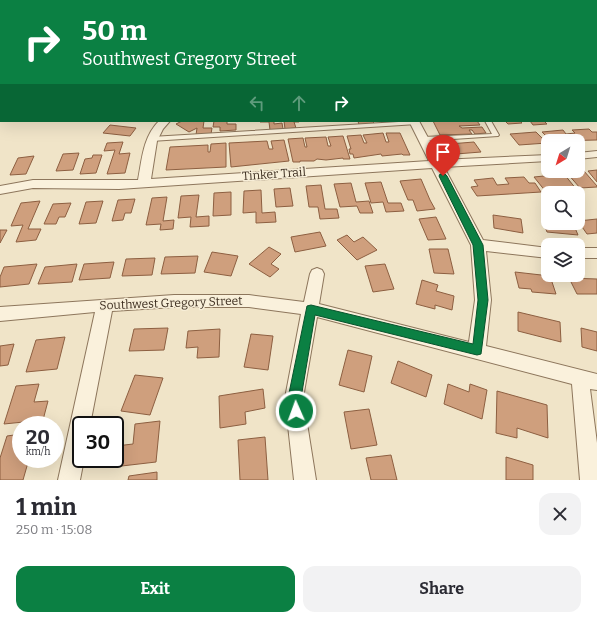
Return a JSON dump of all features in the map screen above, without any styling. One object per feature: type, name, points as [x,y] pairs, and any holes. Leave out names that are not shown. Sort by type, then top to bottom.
[{"type":"street","points":[[144,182],[151,139],[156,128],[164,122]]},
{"type":"street","points":[[415,122],[422,139],[437,164],[478,245],[483,300],[477,350]]},
{"type":"street","points":[[585,155],[597,154]]},
{"type":"street","name":"Tinker Trail","points":[[0,190],[32,184],[59,183],[118,185],[144,182],[541,158]]},
{"type":"street","points":[[478,245],[541,251]]},
{"type":"street","points":[[585,253],[597,253]]},
{"type":"street","points":[[305,480],[294,398],[317,274]]},
{"type":"street","name":"Southwest Gregory Street","points":[[0,314],[174,301],[249,301],[311,310],[589,379]]},
{"type":"street","points":[[68,480],[105,305]]},
{"type":"street","points":[[589,379],[592,480]]},
{"type":"lane","points":[[151,139],[415,122]]},
{"type":"lane","points":[[422,139],[496,135],[489,122]]},
{"type":"building","points":[[180,122],[204,122],[203,128],[212,128],[211,134],[196,135],[197,128],[189,132],[176,124]]},
{"type":"building","points":[[214,122],[227,122],[227,124],[236,124],[236,130],[220,131],[220,127],[213,127]]},
{"type":"building","points":[[269,122],[274,122],[274,124],[282,123],[283,129],[270,130]]},
{"type":"building","points":[[284,122],[294,122],[296,128],[285,129]]},
{"type":"building","points":[[358,122],[373,122],[374,124],[359,125]]},
{"type":"building","points":[[434,122],[478,122],[480,125],[459,126],[462,128],[482,127],[486,133],[475,134],[472,130],[469,130],[472,134],[440,135]]},
{"type":"building","points":[[506,122],[522,123],[508,124]]},
{"type":"building","points":[[531,122],[545,122],[547,124],[533,125]]},
{"type":"building","points":[[110,125],[136,128],[130,136],[103,133]]},
{"type":"building","points":[[589,129],[592,132],[597,132],[597,140],[585,140],[585,134],[566,134],[575,133],[572,130]]},
{"type":"building","points":[[563,130],[566,134],[544,134],[542,132]]},
{"type":"building","points":[[536,132],[541,137],[541,143],[519,145],[510,134]]},
{"type":"building","points":[[383,133],[386,142],[389,142],[386,133],[400,133],[410,155],[402,154],[382,156],[381,154],[354,158],[353,154],[350,154],[349,149],[351,149],[347,136],[361,135],[364,143],[367,143],[363,135]]},
{"type":"building","points":[[343,136],[350,159],[317,159],[314,161],[293,162],[288,139],[303,138],[305,147],[307,147],[305,138],[326,137],[328,146],[331,146],[328,137]]},
{"type":"building","points":[[284,140],[289,161],[231,167],[229,143],[267,141],[269,149],[273,149],[271,141]]},
{"type":"building","points":[[123,142],[119,154],[130,153],[125,173],[107,174],[115,150],[104,151],[107,143]]},
{"type":"building","points":[[474,142],[481,152],[456,154],[449,144]]},
{"type":"building","points":[[226,143],[226,167],[166,170],[170,147],[208,145],[208,152],[210,152],[211,144]]},
{"type":"building","points":[[79,153],[73,170],[56,171],[63,154]]},
{"type":"building","points":[[93,155],[102,155],[96,173],[80,174],[85,159],[92,158]]},
{"type":"building","points":[[34,156],[26,174],[10,175],[18,158]]},
{"type":"building","points":[[597,170],[597,182],[588,171]]},
{"type":"building","points":[[585,172],[597,187],[585,188],[585,186],[578,186],[571,178],[585,178]]},
{"type":"building","points":[[524,177],[529,183],[535,183],[541,192],[477,196],[471,187],[478,186],[474,180],[493,178],[497,185],[509,184],[505,178]]},
{"type":"building","points":[[534,177],[567,178],[574,186],[541,186]]},
{"type":"building","points":[[421,179],[435,209],[417,211],[413,200],[408,200],[400,181]]},
{"type":"building","points":[[381,182],[388,203],[401,203],[404,211],[386,212],[383,202],[371,203],[365,183]]},
{"type":"building","points":[[351,183],[356,202],[369,201],[373,213],[360,213],[357,206],[340,207],[334,184]]},
{"type":"building","points":[[321,185],[325,209],[337,209],[339,218],[320,219],[318,207],[309,207],[306,186]]},
{"type":"building","points":[[290,188],[293,206],[276,207],[274,189]]},
{"type":"building","points":[[261,190],[262,213],[275,212],[276,222],[256,223],[256,212],[243,213],[244,191]]},
{"type":"building","points":[[231,192],[231,215],[213,216],[214,193]]},
{"type":"building","points":[[199,195],[196,217],[209,216],[209,226],[190,227],[191,217],[178,218],[181,196]]},
{"type":"building","points":[[167,197],[163,221],[174,220],[173,229],[160,230],[161,224],[146,225],[152,198]]},
{"type":"building","points":[[135,199],[131,213],[125,213],[123,220],[112,221],[118,200]]},
{"type":"building","points":[[40,201],[28,229],[41,229],[36,240],[16,242],[23,225],[11,226],[21,203]]},
{"type":"building","points":[[103,201],[96,223],[79,224],[86,202]]},
{"type":"building","points":[[71,203],[65,217],[59,217],[56,224],[44,224],[53,204]]},
{"type":"building","points":[[493,215],[521,219],[523,233],[494,228]]},
{"type":"building","points":[[436,217],[446,239],[428,240],[419,219]]},
{"type":"building","points":[[597,219],[597,233],[587,234],[584,230],[585,220]]},
{"type":"building","points":[[0,230],[7,230],[0,243]]},
{"type":"building","points":[[546,230],[576,230],[578,235],[547,232]]},
{"type":"building","points":[[320,232],[326,246],[295,252],[291,237]]},
{"type":"building","points":[[347,235],[354,242],[363,237],[377,250],[357,260],[337,240]]},
{"type":"building","points":[[269,247],[281,254],[271,264],[279,269],[270,277],[249,264]]},
{"type":"building","points":[[429,249],[448,249],[454,274],[434,273]]},
{"type":"building","points":[[212,252],[238,256],[231,276],[204,272]]},
{"type":"building","points":[[198,256],[195,273],[161,274],[165,257]]},
{"type":"building","points":[[155,258],[152,275],[122,276],[126,259]]},
{"type":"building","points":[[114,262],[110,278],[79,280],[84,264]]},
{"type":"building","points":[[37,264],[29,284],[0,287],[0,277],[4,267]]},
{"type":"building","points":[[77,264],[72,282],[38,284],[45,267]]},
{"type":"building","points":[[385,264],[394,289],[373,292],[365,266]]},
{"type":"building","points":[[515,272],[541,275],[541,282],[552,282],[556,294],[532,292],[531,289],[519,288]]},
{"type":"building","points":[[585,279],[597,279],[597,294],[577,294],[571,282],[585,282]]},
{"type":"building","points":[[422,280],[438,285],[436,291],[454,296],[452,310],[435,305],[435,309],[416,304]]},
{"type":"building","points":[[518,312],[560,322],[561,342],[518,331]]},
{"type":"building","points":[[168,328],[164,350],[129,351],[134,329]]},
{"type":"building","points":[[581,328],[597,332],[597,351],[582,347]]},
{"type":"building","points":[[220,329],[219,357],[197,358],[198,347],[186,348],[188,331]]},
{"type":"building","points":[[251,334],[273,336],[268,370],[244,367]]},
{"type":"building","points":[[65,337],[57,369],[26,372],[36,340]]},
{"type":"building","points":[[14,344],[8,365],[0,366],[0,346]]},
{"type":"building","points":[[348,350],[372,356],[364,392],[339,385]]},
{"type":"building","points":[[398,361],[432,375],[426,397],[391,383]]},
{"type":"building","points":[[135,375],[163,378],[150,415],[121,411]]},
{"type":"building","points":[[39,384],[34,402],[48,401],[44,416],[12,416],[12,423],[4,424],[16,386]]},
{"type":"building","points":[[448,384],[469,392],[470,384],[487,390],[482,419],[444,404]]},
{"type":"building","points":[[263,389],[265,408],[245,412],[246,424],[220,428],[219,396]]},
{"type":"building","points":[[497,391],[547,405],[548,438],[517,428],[517,438],[496,433]]},
{"type":"building","points":[[369,409],[377,445],[351,449],[344,412]]},
{"type":"building","points":[[160,421],[156,462],[124,466],[124,445],[133,444],[135,424]]},
{"type":"building","points":[[12,435],[12,468],[26,468],[23,480],[0,480],[0,458],[7,436]]},
{"type":"building","points":[[265,437],[268,480],[240,480],[238,440]]},
{"type":"building","points":[[391,455],[397,480],[371,480],[366,458]]},
{"type":"building","points":[[506,457],[533,465],[533,480],[506,480]]},
{"type":"building","points":[[157,472],[157,480],[128,480],[129,476]]},
{"type":"route","points":[[296,411],[294,398],[311,310],[477,350],[483,300],[478,245],[443,176]]}]
